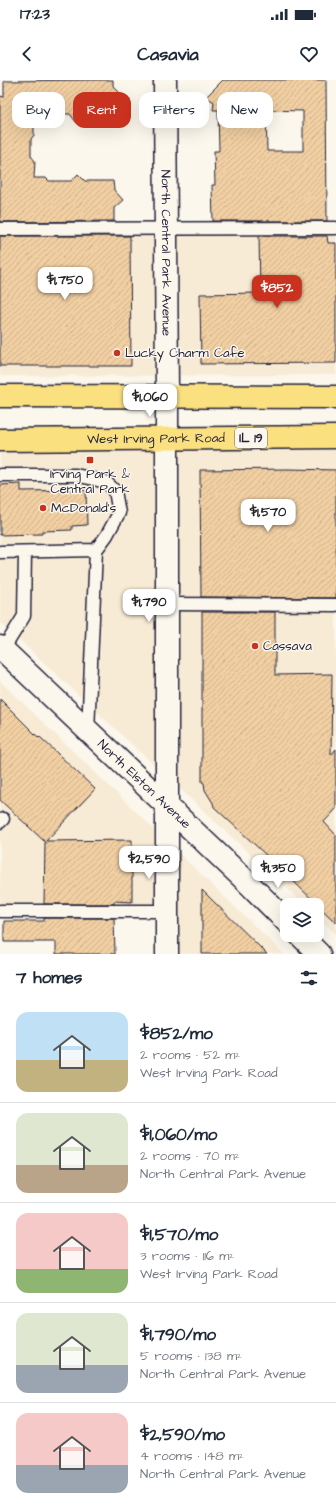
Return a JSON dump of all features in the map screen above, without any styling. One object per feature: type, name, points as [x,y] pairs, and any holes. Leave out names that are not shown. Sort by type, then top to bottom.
[{"type":"main road","points":[[0,396],[336,396]]},
{"type":"main road","name":"West Irving Park Road","points":[[0,440],[336,437]]},
{"type":"street","name":"North Central Park Avenue","points":[[165,80],[167,396],[167,954]]},
{"type":"street","name":"North Elston Avenue","points":[[1,648],[280,915]]},
{"type":"street","points":[[307,942],[319,954]]},
{"type":"lane","points":[[0,229],[336,228]]},
{"type":"lane","points":[[0,475],[76,475],[106,482],[115,491],[119,513],[107,535],[96,550],[88,731]]},
{"type":"lane","points":[[0,552],[96,550]]},
{"type":"lane","points":[[1,648],[24,616],[25,552]]},
{"type":"lane","points":[[166,604],[336,605]]},
{"type":"lane","points":[[0,910],[166,910]]},
{"type":"shaded area","points":[[0,231],[336,231],[336,375],[0,376]]},
{"type":"shaded area","points":[[0,449],[336,450],[336,934],[324,923],[324,898],[297,898],[0,622]]},
{"type":"shaded area","points":[[0,681],[284,954],[170,954],[171,908],[0,907]]},
{"type":"building","points":[[113,80],[113,86],[119,92],[73,92],[73,118],[70,114],[65,114],[65,92],[12,92],[12,128],[34,128],[34,135],[31,139],[31,156],[35,161],[34,178],[46,178],[49,181],[71,181],[78,174],[85,181],[113,181],[114,190],[123,200],[114,208],[114,221],[0,222],[0,96],[4,97],[4,81]]},
{"type":"building","points":[[223,80],[326,80],[327,221],[213,221],[212,185],[215,185],[214,151],[219,151],[218,128],[266,128],[267,151],[303,151],[303,111],[273,110],[273,92],[217,92],[217,110],[213,110],[214,102],[209,99],[209,94]]},
{"type":"building","points":[[0,236],[130,236],[131,366],[0,366]]},
{"type":"building","points":[[259,236],[327,236],[328,243],[336,243],[336,363],[201,364],[200,294],[260,293]]},
{"type":"building","points":[[200,470],[336,470],[336,598],[201,597]]},
{"type":"building","name":"McDonald's","points":[[21,484],[21,491],[86,490],[87,525],[72,526],[72,530],[42,531],[42,534],[0,535],[0,485]]},
{"type":"building","points":[[202,612],[275,612],[275,675],[332,674],[331,755],[336,749],[336,809],[324,822],[336,835],[336,923],[324,911],[324,898],[311,898],[214,807],[205,790],[204,783],[202,782]]},
{"type":"building","points":[[0,699],[38,737],[39,736],[95,789],[46,841],[132,840],[132,902],[114,901],[114,904],[44,904],[45,842],[0,800]]},
{"type":"building","points":[[202,890],[267,954],[202,954]]},
{"type":"building","points":[[44,918],[114,918],[115,954],[56,954],[56,942],[4,942],[4,921],[44,921]]},
{"type":"place","name":"Lucky Charm Cafe","points":[[117,353]]},
{"type":"place","name":"Irving Park & Central Park","points":[[90,460]]},
{"type":"place","name":"McDonald's","points":[[43,508]]},
{"type":"place","name":"Cassava","points":[[255,646]]}]
